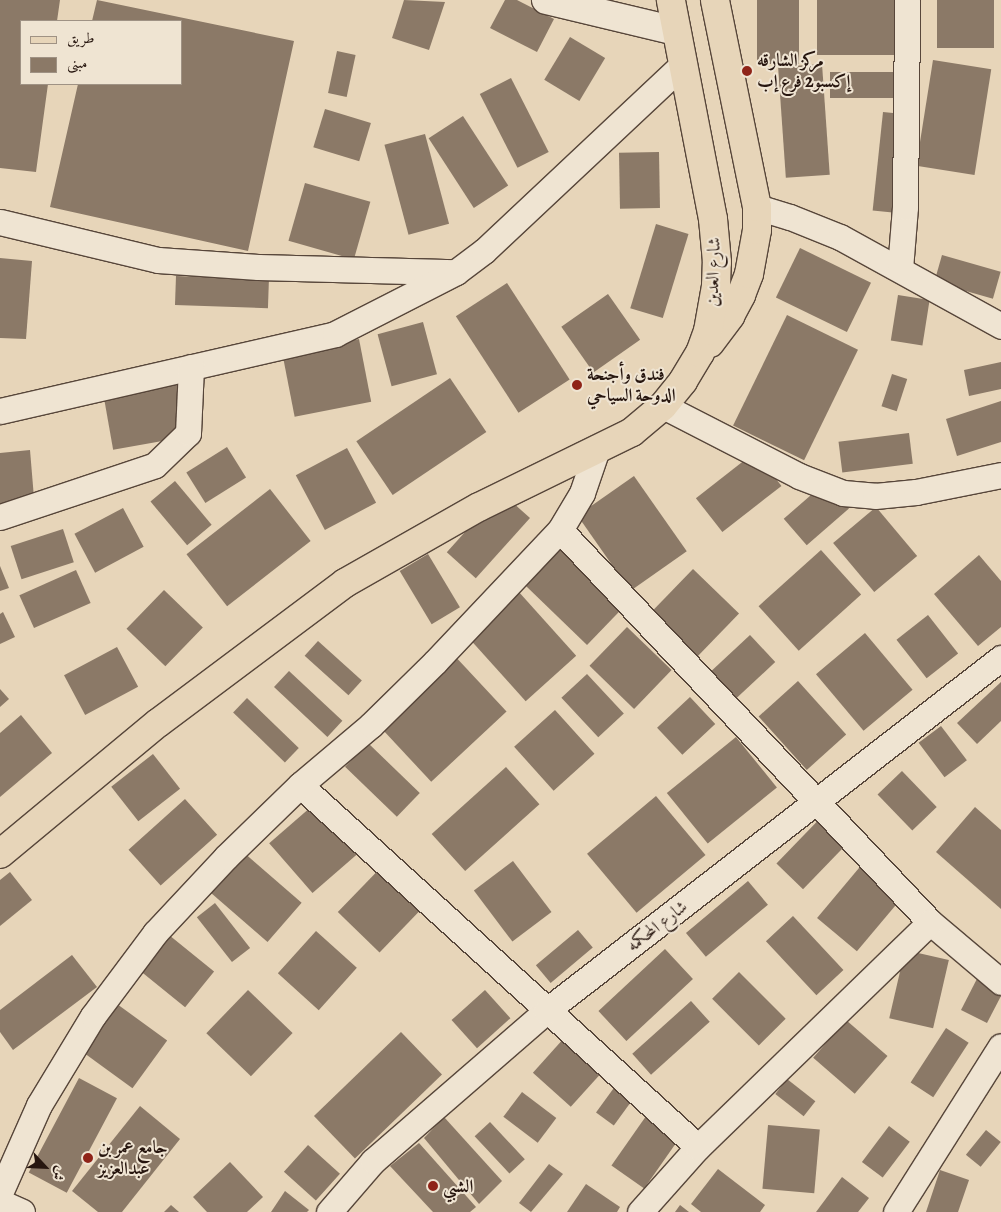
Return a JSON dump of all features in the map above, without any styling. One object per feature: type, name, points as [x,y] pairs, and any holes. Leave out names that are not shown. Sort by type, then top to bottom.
[{"type":"main road","name":"شارع العدين","points":[[671,0],[713,219],[717,262],[713,309],[700,353]]},
{"type":"main road","name":"شارع العدين","points":[[700,353],[716,336],[741,295],[754,252],[757,207],[715,0]]},
{"type":"main road","points":[[0,854],[158,723],[345,583],[478,507],[596,452],[632,432],[663,406],[683,381],[700,353]]},
{"type":"street","points":[[546,0],[676,31]]},
{"type":"street","points":[[900,269],[905,207],[907,0]]},
{"type":"street","points":[[0,411],[335,334],[456,272],[484,251],[683,64]]},
{"type":"street","points":[[757,207],[790,217],[840,237],[1001,326]]},
{"type":"street","points":[[0,222],[158,260],[258,267],[364,267],[456,272]]},
{"type":"street","points":[[0,517],[156,466],[188,433],[191,367]]},
{"type":"street","points":[[663,406],[799,476],[843,493],[875,496],[916,492],[1001,475]]},
{"type":"street","points":[[0,1193],[39,1105],[92,1016],[155,933],[226,857],[300,785],[371,725],[435,662],[560,530],[582,493],[596,452]]},
{"type":"street","points":[[560,530],[930,922],[1001,982]]},
{"type":"street","name":"شارع المحكمه","points":[[329,1212],[373,1161],[546,1011],[1001,658]]},
{"type":"street","points":[[300,785],[546,1011],[698,1147]]},
{"type":"street","points":[[640,1212],[698,1147],[930,922]]},
{"type":"street","points":[[896,1212],[1001,1046]]},
{"type":"street","points":[[0,1202],[22,1212]]},
{"type":"building","points":[[0,0],[60,0],[57,20],[20,20],[20,85],[48,85],[36,172],[0,168]]},
{"type":"building","points":[[97,0],[294,41],[248,251],[50,207],[78,85],[182,85],[182,20],[92,20]]},
{"type":"building","points":[[404,0],[445,2],[429,50],[392,38]]},
{"type":"building","points":[[505,0],[517,0],[554,19],[537,52],[490,28]]},
{"type":"building","points":[[757,0],[799,0],[799,64],[757,64]]},
{"type":"building","points":[[817,0],[895,0],[895,55],[817,55]]},
{"type":"building","points":[[937,0],[994,0],[994,48],[937,48]]},
{"type":"building","points":[[570,37],[605,58],[579,101],[544,80]]},
{"type":"building","points":[[337,51],[356,55],[347,97],[328,93]]},
{"type":"building","points":[[933,60],[991,69],[975,175],[916,166]]},
{"type":"building","points":[[822,64],[830,175],[786,178],[778,67]]},
{"type":"building","points":[[830,72],[898,72],[898,98],[830,98]]},
{"type":"building","points":[[511,78],[549,152],[517,168],[480,94]]},
{"type":"building","points":[[325,109],[371,123],[359,161],[313,147]]},
{"type":"building","points":[[883,112],[903,114],[893,213],[873,210]]},
{"type":"building","points":[[463,116],[508,186],[474,208],[429,138]]},
{"type":"building","points":[[425,134],[449,224],[409,235],[384,145]]},
{"type":"building","points":[[659,152],[660,208],[620,209],[619,153]]},
{"type":"building","points":[[305,183],[370,202],[354,259],[288,241]]},
{"type":"building","points":[[656,224],[689,234],[663,318],[630,308]]},
{"type":"building","points":[[800,248],[871,283],[847,332],[776,297]]},
{"type":"building","points":[[942,255],[1001,272],[993,299],[934,282]]},
{"type":"building","points":[[0,258],[32,261],[26,339],[0,338]]},
{"type":"building","points":[[176,276],[269,279],[268,308],[175,305]]},
{"type":"building","points":[[507,283],[570,379],[518,413],[456,316]]},
{"type":"building","points":[[608,294],[640,340],[593,373],[561,327]]},
{"type":"building","points":[[898,295],[930,300],[922,345],[891,340]]},
{"type":"building","points":[[787,315],[858,350],[804,460],[733,426]]},
{"type":"building","points":[[423,322],[437,374],[392,386],[378,334]]},
{"type":"building","points":[[359,339],[371,402],[295,417],[282,354]]},
{"type":"building","points":[[1001,362],[1001,389],[969,396],[964,370]]},
{"type":"building","points":[[191,373],[202,434],[113,450],[102,389]]},
{"type":"building","points":[[892,374],[907,379],[897,411],[881,406]]},
{"type":"building","points":[[450,378],[486,432],[393,495],[356,441]]},
{"type":"building","points":[[1001,401],[1001,442],[957,456],[946,419]]},
{"type":"building","points":[[909,433],[913,464],[842,472],[839,442]]},
{"type":"building","points":[[227,447],[246,478],[205,503],[186,472]]},
{"type":"building","points":[[347,448],[376,503],[325,530],[296,475]]},
{"type":"building","points":[[30,450],[35,510],[0,513],[0,453]]},
{"type":"building","points":[[755,452],[781,486],[722,532],[696,498]]},
{"type":"building","points":[[634,476],[687,551],[630,591],[577,516]]},
{"type":"building","points":[[175,481],[212,525],[187,545],[150,502]]},
{"type":"building","points":[[826,482],[849,508],[807,545],[784,519]]},
{"type":"building","points":[[270,489],[311,541],[227,606],[186,554]]},
{"type":"building","points":[[501,492],[530,518],[476,578],[447,552]]},
{"type":"building","points":[[876,507],[917,556],[874,592],[833,543]]},
{"type":"building","points":[[123,508],[144,547],[95,573],[74,534]]},
{"type":"building","points":[[63,529],[74,562],[22,579],[11,546]]},
{"type":"building","points":[[557,545],[622,608],[587,645],[522,582]]},
{"type":"building","points":[[821,550],[861,595],[799,651],[759,606]]},
{"type":"building","points":[[428,554],[460,607],[432,624],[400,571]]},
{"type":"building","points":[[979,555],[1001,581],[1001,627],[978,646],[934,594]]},
{"type":"building","points":[[0,566],[9,588],[0,591]]},
{"type":"building","points":[[693,569],[739,613],[695,659],[649,614]]},
{"type":"building","points":[[76,570],[91,603],[34,628],[19,595]]},
{"type":"building","points":[[164,590],[203,628],[165,666],[126,629]]},
{"type":"building","points":[[518,591],[576,656],[526,701],[467,637]]},
{"type":"building","points":[[3,612],[15,637],[0,644],[0,614]]},
{"type":"building","points":[[928,615],[958,654],[927,678],[896,640]]},
{"type":"building","points":[[627,627],[672,670],[634,709],[589,666]]},
{"type":"building","points":[[865,633],[913,690],[864,731],[816,674]]},
{"type":"building","points":[[750,635],[775,662],[730,704],[705,677]]},
{"type":"building","points":[[318,641],[362,680],[348,695],[305,656]]},
{"type":"building","points":[[117,647],[138,687],[85,715],[64,675]]},
{"type":"building","points":[[452,653],[507,712],[431,782],[377,723]]},
{"type":"building","points":[[289,671],[342,721],[327,737],[274,687]]},
{"type":"building","points":[[587,674],[624,713],[598,737],[561,698]]},
{"type":"building","points":[[798,681],[846,735],[807,770],[759,716]]},
{"type":"building","points":[[1001,682],[1001,721],[977,744],[957,723]]},
{"type":"building","points":[[0,689],[9,699],[0,707]]},
{"type":"building","points":[[690,697],[715,724],[682,755],[657,728]]},
{"type":"building","points":[[247,698],[299,748],[285,762],[233,712]]},
{"type":"building","points":[[555,710],[594,754],[554,791],[514,747]]},
{"type":"building","points":[[21,715],[52,753],[0,797],[0,733]]},
{"type":"building","points":[[941,726],[967,760],[945,777],[919,743]]},
{"type":"building","points":[[736,737],[777,788],[708,844],[667,793]]},
{"type":"building","points":[[368,743],[420,793],[397,817],[345,767]]},
{"type":"building","points":[[153,754],[180,789],[138,821],[111,787]]},
{"type":"building","points":[[506,767],[539,804],[465,871],[432,834]]},
{"type":"building","points":[[902,771],[937,807],[912,831],[878,795]]},
{"type":"building","points":[[656,796],[705,855],[637,913],[587,854]]},
{"type":"building","points":[[185,799],[217,835],[161,886],[129,850]]},
{"type":"building","points":[[319,800],[362,850],[312,893],[269,843]]},
{"type":"building","points":[[832,806],[859,832],[803,889],[776,864]]},
{"type":"building","points":[[975,807],[1001,830],[1001,909],[936,852]]},
{"type":"building","points":[[242,851],[302,903],[268,942],[208,890]]},
{"type":"building","points":[[392,856],[434,896],[380,952],[338,912]]},
{"type":"building","points":[[513,861],[552,912],[512,942],[474,890]]},
{"type":"building","points":[[864,862],[904,895],[857,951],[817,918]]},
{"type":"building","points":[[10,872],[32,900],[0,926],[0,880]]},
{"type":"building","points":[[748,881],[768,905],[706,957],[686,933]]},
{"type":"building","points":[[215,903],[250,948],[232,962],[197,917]]},
{"type":"building","points":[[793,916],[843,970],[816,995],[766,941]]},
{"type":"building","points":[[578,930],[593,948],[551,983],[536,965]]},
{"type":"building","points":[[316,931],[357,968],[319,1010],[278,973]]},
{"type":"building","points":[[169,935],[214,972],[185,1007],[140,971]]},
{"type":"building","points":[[665,949],[693,979],[626,1041],[598,1011]]},
{"type":"building","points":[[905,950],[949,960],[933,1028],[889,1018]]},
{"type":"building","points":[[72,955],[97,987],[13,1050],[0,1032],[0,1010]]},
{"type":"building","points":[[982,969],[1001,979],[1001,996],[987,1023],[961,1010]]},
{"type":"building","points":[[739,972],[786,1019],[759,1046],[712,999]]},
{"type":"building","points":[[248,990],[293,1033],[251,1076],[206,1033]]},
{"type":"building","points":[[485,990],[510,1018],[477,1048],[452,1020]]},
{"type":"building","points":[[691,1001],[710,1022],[651,1075],[632,1054]]},
{"type":"building","points":[[117,1004],[167,1040],[132,1088],[82,1052]]},
{"type":"building","points":[[846,1020],[888,1056],[855,1094],[813,1058]]},
{"type":"building","points":[[946,1028],[969,1043],[933,1097],[911,1083]]},
{"type":"building","points":[[401,1032],[442,1074],[355,1158],[314,1116]]},
{"type":"building","points":[[565,1037],[603,1071],[571,1107],[533,1073]]},
{"type":"building","points":[[79,1078],[117,1098],[67,1193],[29,1172]]},
{"type":"building","points":[[787,1079],[815,1101],[804,1116],[775,1094]]},
{"type":"building","points":[[616,1085],[634,1098],[614,1125],[596,1113]]},
{"type":"building","points":[[522,1092],[556,1118],[538,1143],[503,1117]]},
{"type":"building","points":[[140,1106],[180,1139],[122,1212],[98,1212],[72,1191]]},
{"type":"building","points":[[651,1109],[684,1132],[644,1188],[611,1166]]},
{"type":"building","name":"الشبي","points":[[444,1117],[502,1181],[479,1204],[424,1138]]},
{"type":"building","points":[[490,1122],[525,1159],[509,1174],[475,1136]]},
{"type":"building","points":[[768,1125],[820,1130],[814,1193],[762,1189]]},
{"type":"building","points":[[889,1126],[910,1142],[883,1178],[862,1162]]},
{"type":"building","points":[[986,1130],[1001,1142],[981,1167],[966,1155]]},
{"type":"building","name":"الشبي","points":[[419,1143],[476,1207],[470,1212],[433,1212],[390,1166]]},
{"type":"building","points":[[308,1145],[340,1174],[316,1201],[284,1172]]},
{"type":"building","points":[[230,1162],[263,1197],[247,1212],[207,1212],[193,1197]]},
{"type":"building","points":[[549,1164],[563,1174],[531,1212],[519,1203]]},
{"type":"building","points":[[718,1169],[765,1205],[760,1212],[701,1212],[691,1204]]},
{"type":"building","points":[[940,1170],[969,1180],[958,1212],[926,1212]]},
{"type":"building","points":[[842,1177],[869,1198],[858,1212],[816,1212]]},
{"type":"building","points":[[586,1184],[620,1207],[617,1212],[567,1212]]},
{"type":"building","points":[[285,1191],[309,1210],[307,1212],[271,1212]]},
{"type":"building","points":[[171,1205],[179,1212],[164,1212]]},
{"type":"building","points":[[680,1205],[689,1212],[675,1212]]},
{"type":"place","name":"مركز الشارقه إكسبو2 فرع إب","points":[[747,71]]},
{"type":"place","name":"فندق وأجنحة الدوحة السياحي","points":[[577,385]]},
{"type":"place","name":"جامع عمر بن عبدالعزيز","points":[[88,1158]]},
{"type":"place","name":"الشبي","points":[[433,1186]]}]
